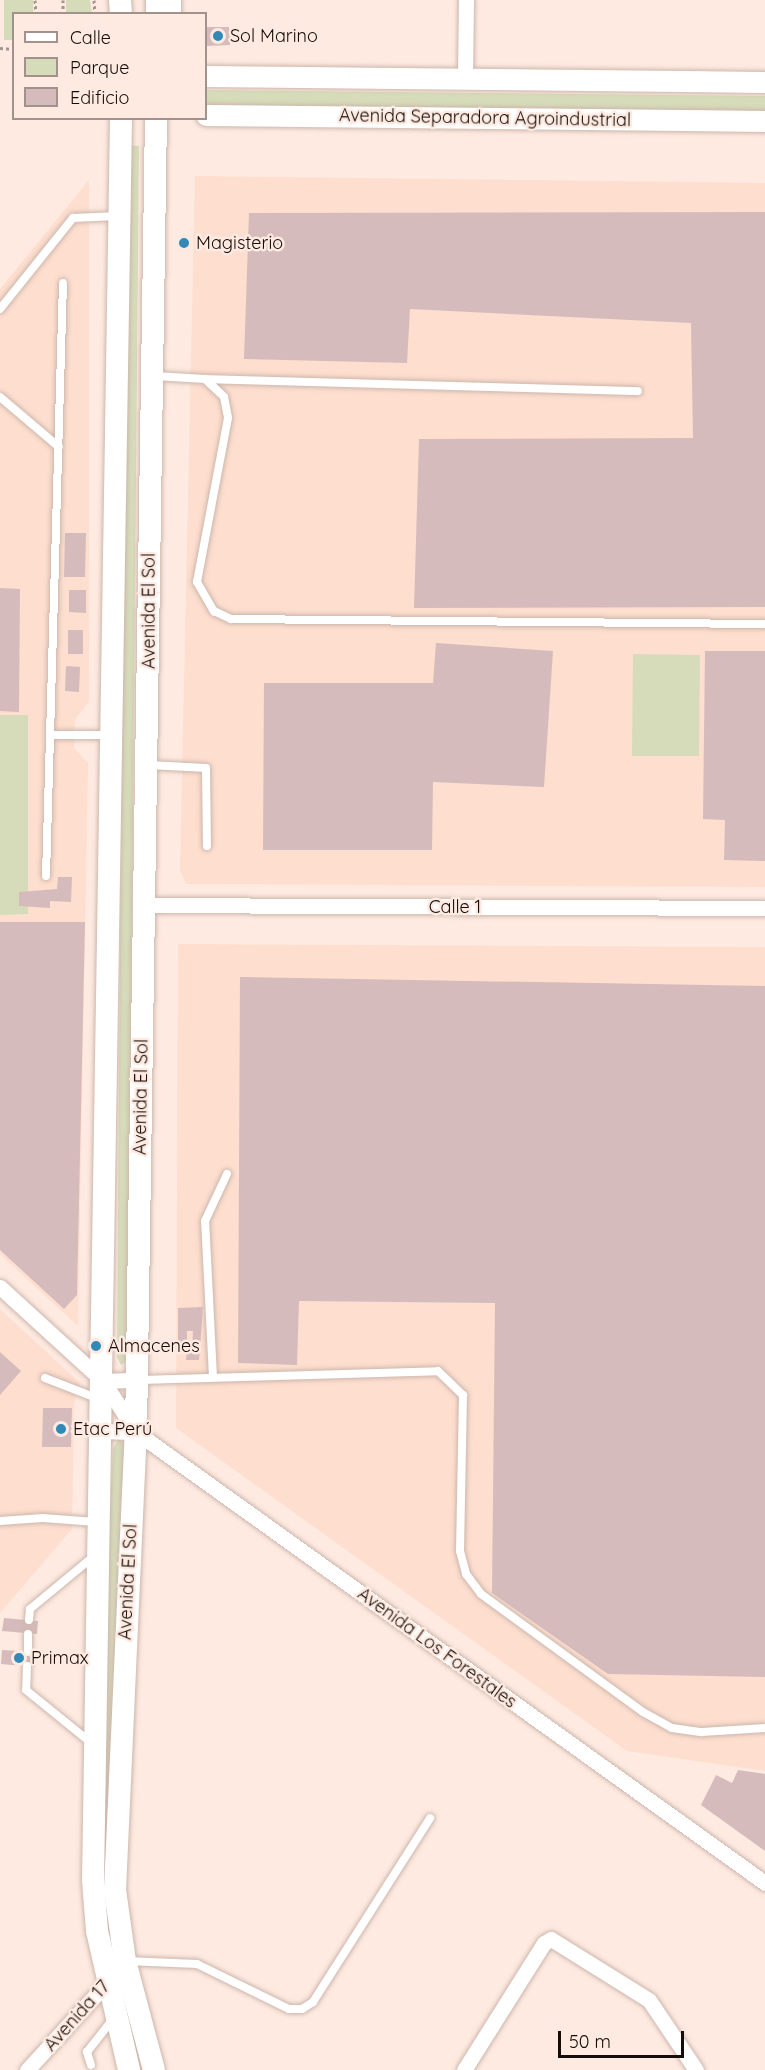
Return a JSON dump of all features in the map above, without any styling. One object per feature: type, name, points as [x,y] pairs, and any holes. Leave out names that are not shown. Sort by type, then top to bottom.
[{"type":"main road","name":"Avenida El Sol","points":[[121,120],[103,1431],[93,1880],[107,1983],[129,2070]]},
{"type":"main road","name":"Avenida El Sol","points":[[154,2070],[126,1961],[115,1890],[136,1432],[147,765],[150,376],[156,120]]},
{"type":"street","points":[[465,79],[466,0]]},
{"type":"street","name":"Avenida Separadora Agroindustrial","points":[[207,76],[765,82]]},
{"type":"street","name":"Avenida Separadora Agroindustrial","points":[[207,115],[765,121]]},
{"type":"street","name":"Calle 1","points":[[145,905],[765,908]]},
{"type":"street","points":[[0,1287],[103,1391],[136,1432]]},
{"type":"street","points":[[103,1391],[136,1380]]},
{"type":"street","points":[[103,1431],[136,1432]]},
{"type":"street","name":"Avenida Los Forestales","points":[[136,1432],[765,1883]]},
{"type":"street","points":[[464,2070],[550,1939],[649,2000],[696,2070]]},
{"type":"street","name":"Avenida 17","points":[[27,2070],[126,1961]]},
{"type":"lane","points":[[0,309],[73,218],[120,216]]},
{"type":"lane","points":[[46,876],[63,283]]},
{"type":"lane","points":[[150,376],[638,391]]},
{"type":"lane","points":[[205,379],[224,397],[228,418],[197,582],[214,611],[231,619],[765,624]]},
{"type":"lane","points":[[0,397],[59,447]]},
{"type":"lane","points":[[51,735],[114,735]]},
{"type":"lane","points":[[147,765],[206,768],[207,846]]},
{"type":"lane","points":[[213,1377],[206,1221],[227,1174]]},
{"type":"lane","points":[[136,1380],[438,1371],[452,1380],[463,1395],[460,1551],[466,1574],[481,1594],[672,1728],[702,1732],[765,1728]]},
{"type":"lane","points":[[45,1378],[103,1391]]},
{"type":"lane","points":[[0,1521],[34,1518],[101,1522]]},
{"type":"lane","points":[[29,1620],[30,1609],[100,1552]]},
{"type":"lane","points":[[28,1634],[28,1652]]},
{"type":"lane","points":[[27,1666],[26,1690],[95,1745]]},
{"type":"lane","points":[[126,1961],[196,1964],[289,2009],[302,2009],[313,2002],[430,1818]]},
{"type":"lane","points":[[91,2065],[87,2052],[115,2015]]},
{"type":"shaded area","points":[[195,176],[765,183],[765,887],[186,884],[180,870]]},
{"type":"shaded area","points":[[89,180],[89,701],[75,720],[74,748],[88,763],[78,1326],[0,1254],[0,289]]},
{"type":"shaded area","points":[[178,944],[765,947],[765,1771],[627,1751],[176,1428]]},
{"type":"shaded area","name":"Etac Perú","points":[[0,1309],[80,1383],[74,1404],[72,1529],[0,1613]]},
{"type":"green space","points":[[4,0],[33,0],[33,12],[12,12],[12,40],[4,40]]},
{"type":"green space","points":[[66,0],[90,0],[92,12],[66,12]]},
{"type":"green space","points":[[207,90],[765,96],[765,111],[207,105]]},
{"type":"green space","points":[[126,145],[139,146],[128,1360],[121,1365],[117,1357]]},
{"type":"green space","points":[[633,654],[700,655],[699,756],[632,756]]},
{"type":"green space","points":[[0,715],[28,715],[28,914],[0,915]]},
{"type":"green space","points":[[119,1439],[126,1446],[103,1898],[107,1579],[113,1448]]},
{"type":"building","name":"Sol Marino","points":[[207,27],[229,27],[230,45],[207,46]]},
{"type":"building","points":[[765,212],[765,607],[414,608],[419,439],[693,438],[691,323],[410,309],[407,363],[244,359],[249,213]]},
{"type":"building","points":[[65,533],[86,533],[85,577],[64,577]]},
{"type":"building","points":[[0,588],[20,589],[19,712],[0,711]]},
{"type":"building","points":[[69,590],[86,590],[86,613],[69,612]]},
{"type":"building","points":[[68,630],[83,630],[83,654],[68,654]]},
{"type":"building","points":[[436,643],[553,651],[544,787],[433,782],[432,850],[263,850],[264,683],[433,683]]},
{"type":"building","points":[[705,651],[765,651],[765,861],[724,860],[725,820],[703,819]]},
{"type":"building","points":[[66,666],[80,667],[79,692],[65,691]]},
{"type":"building","points":[[58,877],[72,877],[71,902],[50,901],[50,908],[19,906],[19,892],[57,889]]},
{"type":"building","points":[[0,922],[85,922],[77,1295],[64,1309],[0,1250]]},
{"type":"building","points":[[240,977],[765,986],[765,1677],[608,1674],[492,1593],[495,1303],[299,1301],[297,1365],[238,1363]]},
{"type":"building","points":[[203,1307],[199,1360],[186,1360],[187,1348],[178,1348],[178,1308]],"holes":[[[187,1331],[193,1331],[192,1348],[187,1348]]]},
{"type":"building","points":[[0,1352],[21,1371],[0,1395]]},
{"type":"building","points":[[43,1408],[72,1408],[71,1447],[42,1447]]},
{"type":"building","name":"Primax","points":[[4,1618],[38,1621],[37,1634],[2,1631]]},
{"type":"building","name":"Primax","points":[[2,1650],[37,1652],[35,1667],[1,1664]]},
{"type":"building","points":[[738,1770],[765,1774],[765,1851],[701,1805],[716,1775],[732,1783]]},
{"type":"place","name":"Sol Marino","points":[[218,36]]},
{"type":"place","name":"Magisterio","points":[[184,243]]},
{"type":"place","name":"Almacenes","points":[[96,1346]]},
{"type":"place","name":"Etac Perú","points":[[61,1429]]},
{"type":"place","name":"Primax","points":[[19,1658]]}]
